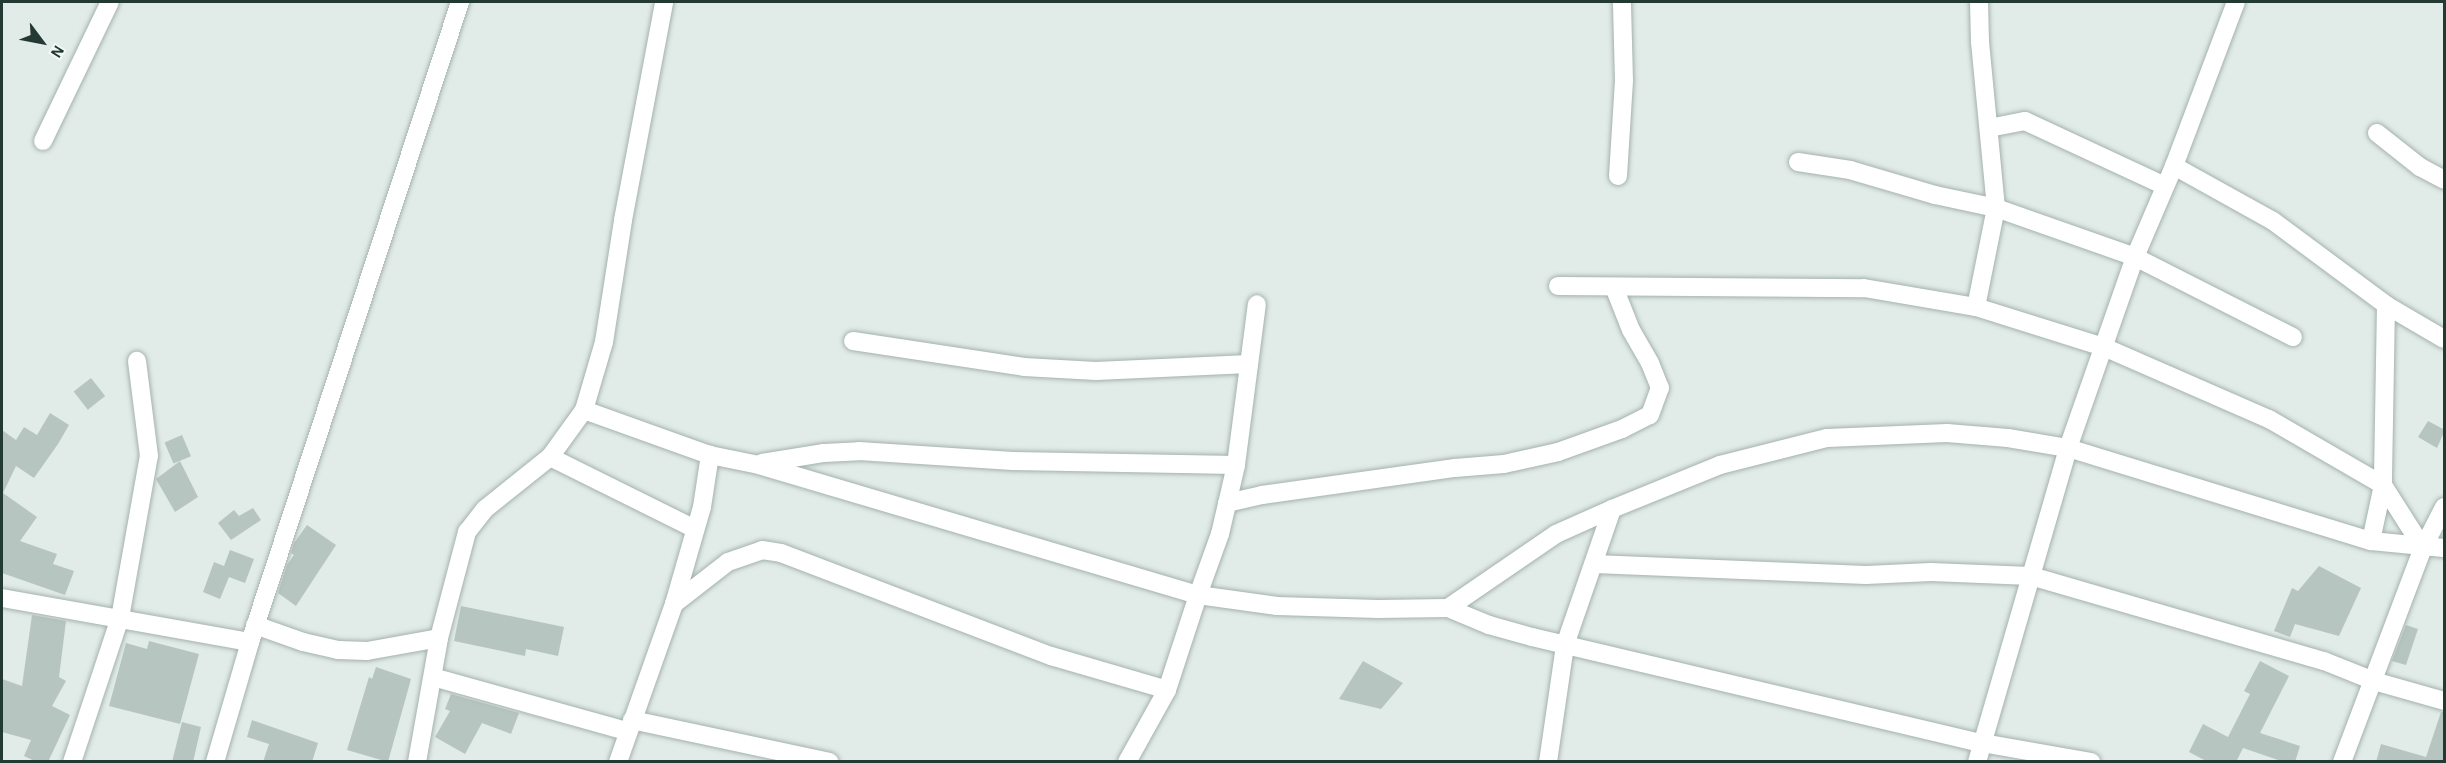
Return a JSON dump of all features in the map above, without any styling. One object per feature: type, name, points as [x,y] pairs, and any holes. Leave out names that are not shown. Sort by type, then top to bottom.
[{"type":"street","points":[[43,141],[110,2]]},
{"type":"street","points":[[215,762],[253,633],[460,2]]},
{"type":"street","points":[[417,762],[439,638],[467,532],[485,509],[550,457],[584,410],[604,342],[623,220],[664,2]]},
{"type":"street","points":[[1618,176],[1624,81],[1622,2]]},
{"type":"street","points":[[1976,307],[1996,208],[1980,42],[1979,2]]},
{"type":"street","points":[[1977,762],[2068,448],[2135,257],[2174,166],[2236,2]]},
{"type":"street","points":[[1989,128],[2025,121],[2165,186]]},
{"type":"street","points":[[2377,133],[2420,167],[2445,180]]},
{"type":"street","points":[[1798,162],[1850,170],[1935,195],[1996,208],[2135,257],[2293,337]]},
{"type":"street","points":[[2174,166],[2273,221],[2386,305],[2445,339]]},
{"type":"street","points":[[1558,286],[1864,288],[1976,307],[2104,347],[2269,419],[2384,485],[2423,548]]},
{"type":"street","points":[[1227,503],[1262,495],[1455,468],[1504,464],[1558,452],[1622,429],[1650,415],[1660,388],[1650,363],[1631,330],[1614,287]]},
{"type":"street","points":[[1127,762],[1167,690],[1220,534],[1236,465],[1257,304]]},
{"type":"street","points":[[2371,541],[2384,485],[2386,305]]},
{"type":"street","points":[[853,341],[1024,367],[1096,371],[1249,364]]},
{"type":"street","points":[[72,762],[120,618],[149,456],[137,361]]},
{"type":"street","points":[[584,410],[710,455],[755,465],[1198,595],[1277,606],[1378,609],[1448,608],[1489,625],[1565,645],[1982,743],[2091,762]]},
{"type":"street","points":[[1448,608],[1556,534],[1612,508],[1720,465],[1827,438],[1947,433],[2008,438],[2068,448],[2371,541],[2423,548],[2445,548]]},
{"type":"street","points":[[755,465],[824,453],[859,451],[1013,461],[1236,465]]},
{"type":"street","points":[[618,762],[674,604],[695,529],[710,455]]},
{"type":"street","points":[[550,457],[695,529]]},
{"type":"street","points":[[2342,762],[2423,548],[2445,507]]},
{"type":"street","points":[[1548,762],[1565,645],[1612,508]]},
{"type":"street","points":[[674,604],[728,562],[748,553],[772,552],[805,561],[1051,656],[1167,690]]},
{"type":"street","points":[[1593,564],[1866,575],[1931,572],[2031,576],[2324,661],[2374,681],[2445,701]]},
{"type":"street","points":[[2,598],[120,618],[253,633],[338,650],[367,651],[439,638]]},
{"type":"street","points":[[433,677],[630,725],[830,762]]},
{"type":"building","points":[[91,378],[105,396],[88,410],[74,392]]},
{"type":"building","points":[[50,413],[69,425],[58,444],[34,478],[16,466],[3,493],[37,517],[20,541],[57,554],[53,564],[74,571],[65,595],[2,573],[2,430],[16,440],[24,427],[37,435]]},
{"type":"building","points":[[2428,421],[2445,430],[2437,448],[2418,437]]},
{"type":"building","points":[[182,435],[191,456],[173,464],[165,442]]},
{"type":"building","points":[[180,461],[198,497],[175,512],[156,479]]},
{"type":"building","points":[[253,508],[261,520],[231,540],[218,523],[234,510],[239,516]]},
{"type":"building","points":[[307,525],[336,545],[296,606],[278,593],[287,565],[294,555],[291,553],[294,543]]},
{"type":"building","points":[[230,550],[254,559],[245,583],[229,577],[220,599],[203,592],[214,562],[224,566]]},
{"type":"building","points":[[2319,566],[2361,588],[2339,636],[2295,624],[2290,637],[2274,631],[2292,588],[2298,591]]},
{"type":"building","points":[[461,606],[564,627],[558,656],[526,649],[525,656],[454,641]]},
{"type":"building","points":[[32,615],[66,621],[59,677],[66,681],[52,706],[70,715],[48,762],[37,762],[24,756],[31,740],[2,732],[2,679],[22,686]]},
{"type":"building","points":[[2406,625],[2418,629],[2406,665],[2392,661]]},
{"type":"building","points":[[149,641],[199,654],[180,724],[109,706],[126,643],[147,649]]},
{"type":"building","points":[[1363,661],[1403,683],[1381,709],[1339,699]]},
{"type":"building","points":[[2260,661],[2289,676],[2260,733],[2300,746],[2295,762],[2284,762],[2243,748],[2236,762],[2208,762],[2189,752],[2203,724],[2228,737],[2250,694],[2244,691]]},
{"type":"building","points":[[376,667],[411,679],[388,762],[347,750],[369,677],[372,679]]},
{"type":"building","points":[[451,694],[519,713],[511,734],[482,723],[465,754],[435,737],[450,711],[445,709]]},
{"type":"building","points":[[2441,712],[2445,712],[2445,762],[2376,762],[2381,744],[2426,757]]},
{"type":"building","points":[[252,720],[318,743],[312,762],[263,762],[269,744],[247,737]]},
{"type":"building","points":[[182,722],[201,727],[193,762],[172,762]]}]
